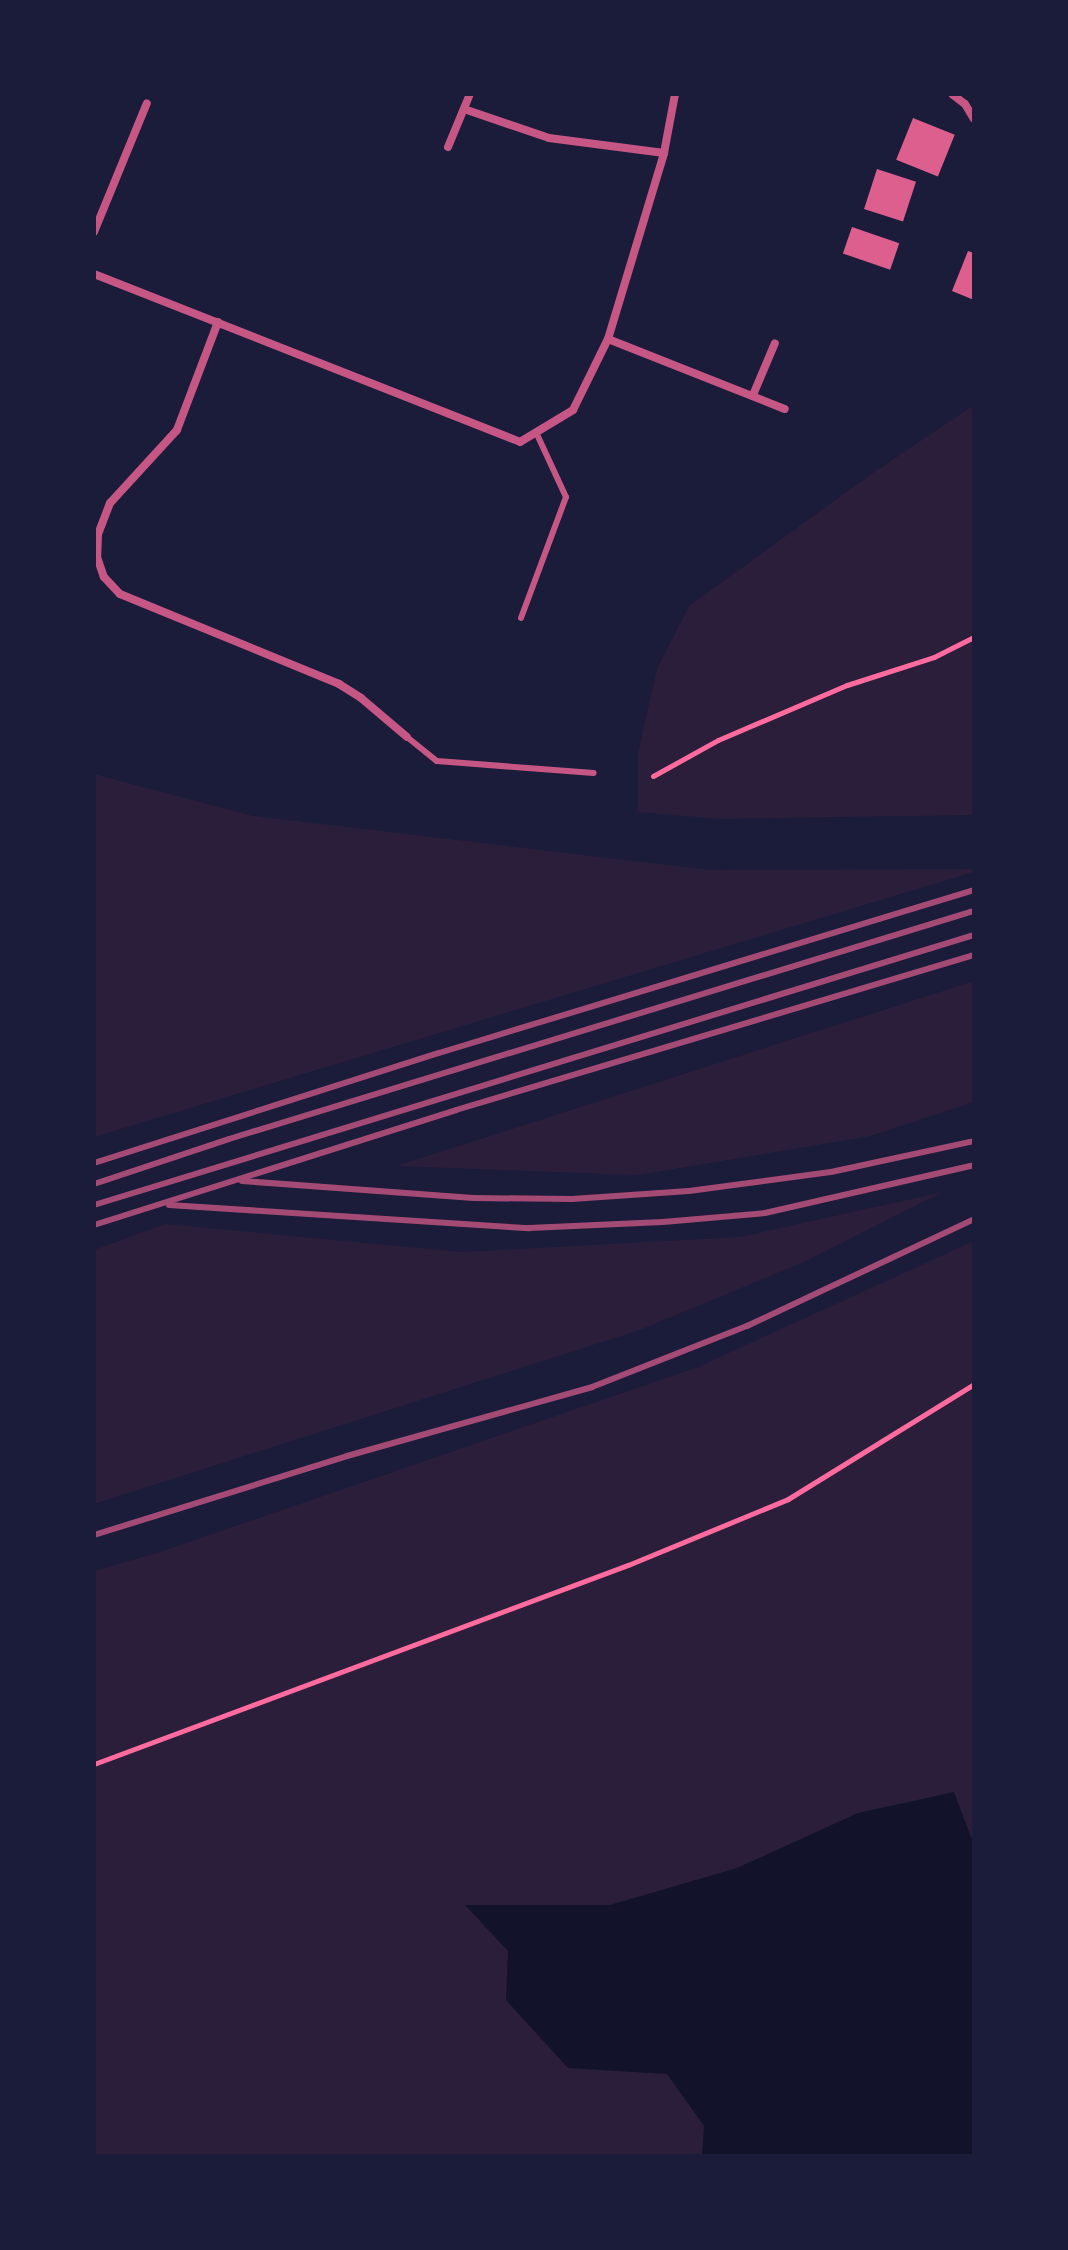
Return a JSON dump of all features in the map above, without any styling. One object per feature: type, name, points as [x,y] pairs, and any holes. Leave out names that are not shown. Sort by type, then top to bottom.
[{"type":"street","points":[[448,147],[470,94]]},
{"type":"street","points":[[94,274],[520,442],[573,410],[608,339],[664,153],[675,94]]},
{"type":"street","points":[[952,94],[965,104],[974,119]]},
{"type":"street","points":[[94,232],[147,103]]},
{"type":"street","points":[[464,109],[549,138],[664,153]]},
{"type":"street","points":[[218,322],[205,365],[177,430],[110,503],[98,534],[97,557],[104,577],[120,594],[339,684],[361,698],[407,737]]},
{"type":"street","points":[[608,339],[785,409]]},
{"type":"street","points":[[753,395],[775,343]]},
{"type":"lane","points":[[521,618],[566,497],[536,432]]},
{"type":"lane","points":[[407,737],[437,761],[594,773]]},
{"type":"path","points":[[653,776],[718,740],[847,685],[934,657],[974,637]]},
{"type":"path","points":[[94,1764],[628,1565],[788,1499],[974,1384]]},
{"type":"shaded area","points":[[974,405],[974,815],[721,819],[638,812],[638,753],[657,669],[689,606],[870,475]]},
{"type":"shaded area","points":[[94,774],[253,816],[710,870],[974,869],[974,872],[94,1137]]},
{"type":"shaded area","points":[[974,981],[974,1102],[871,1136],[638,1175],[396,1166]]},
{"type":"shaded area","points":[[943,1192],[804,1262],[640,1330],[94,1504],[94,1250],[165,1224],[462,1252],[740,1237]]},
{"type":"shaded area","points":[[974,1241],[974,2156],[94,2156],[94,1571],[157,1553],[698,1367]]},
{"type":"shaded area","points":[[954,1792],[974,1845],[974,2156],[702,2156],[704,2126],[667,2074],[568,2068],[506,2000],[508,1951],[465,1905],[610,1905],[737,1868],[858,1813]]},
{"type":"building","points":[[913,118],[955,135],[938,177],[896,160]]},
{"type":"building","points":[[877,169],[916,182],[903,222],[864,209]]},
{"type":"building","points":[[852,227],[899,243],[890,270],[843,253]]},
{"type":"building","points":[[968,251],[974,253],[974,300],[952,291]]},
{"type":"railway","points":[[94,1163],[439,1053],[974,890]]},
{"type":"railway","points":[[94,1184],[229,1139],[974,911]]},
{"type":"railway","points":[[94,1205],[974,935]]},
{"type":"railway","points":[[94,1225],[456,1110],[974,955]]},
{"type":"railway","points":[[242,1181],[473,1198],[572,1199],[689,1191],[831,1172],[974,1141]]},
{"type":"railway","points":[[169,1205],[529,1228],[663,1222],[765,1213],[974,1165]]},
{"type":"railway","points":[[94,1535],[347,1456],[592,1387],[747,1326],[974,1219]]}]
